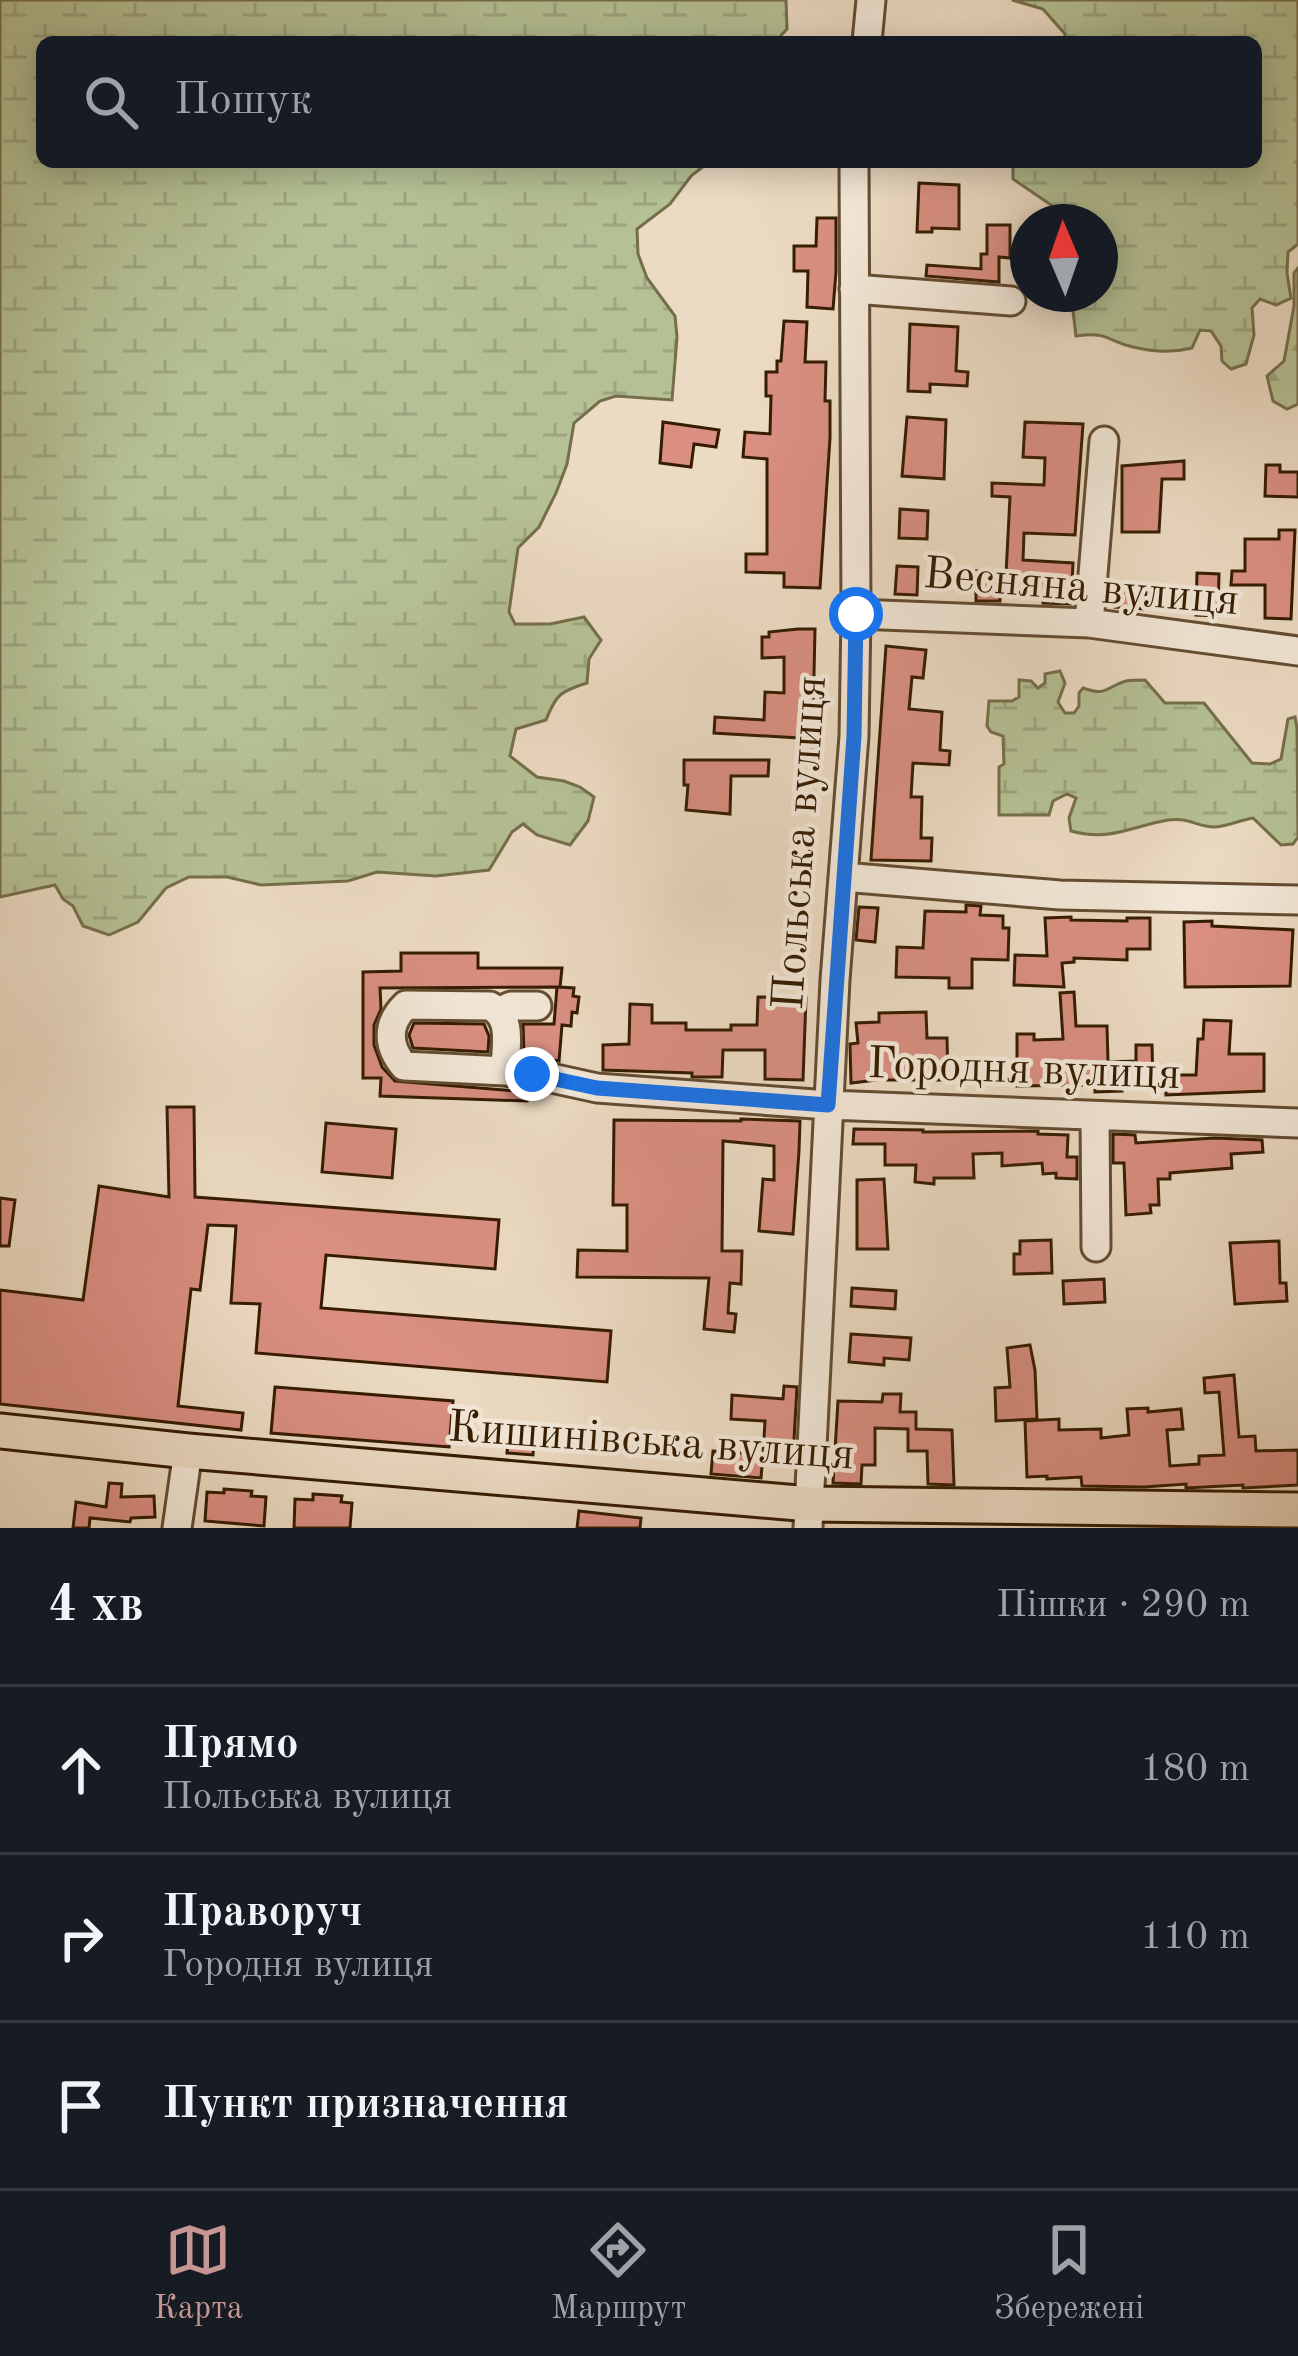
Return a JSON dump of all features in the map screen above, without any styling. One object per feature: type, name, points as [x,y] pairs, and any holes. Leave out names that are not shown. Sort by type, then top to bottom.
[{"type":"main road","name":"Кишинівська вулиця","points":[[0,1431],[809,1516],[1298,1510]]},
{"type":"street","points":[[868,36],[871,0]]},
{"type":"street","name":"Польська вулиця","points":[[809,1516],[828,1105],[854,736],[854,168]]},
{"type":"street","points":[[854,289],[1010,302]]},
{"type":"street","points":[[1089,623],[1104,441]]},
{"type":"street","name":"Весняна вулиця","points":[[856,614],[1089,623],[1298,651]]},
{"type":"street","points":[[843,877],[1060,896],[1298,900]]},
{"type":"street","name":"Городня вулиця","points":[[500,1011],[490,1006],[406,1005],[396,1015],[389,1036],[394,1054],[404,1066],[519,1072],[597,1088],[828,1105],[1298,1123]]},
{"type":"street","points":[[519,1072],[500,1011],[537,1006]]},
{"type":"street","points":[[1095,1116],[1096,1247]]},
{"type":"street","points":[[177,1528],[188,1451]]},
{"type":"green space","points":[[0,0],[786,0],[787,29],[781,36],[36,36],[36,168],[701,168],[670,204],[637,229],[638,254],[647,278],[675,316],[672,400],[616,396],[600,401],[574,423],[556,493],[539,527],[518,548],[509,612],[515,624],[584,617],[601,640],[589,659],[587,683],[560,695],[546,720],[516,729],[510,756],[537,777],[564,781],[594,797],[588,821],[570,845],[537,835],[523,824],[512,832],[489,870],[436,876],[377,872],[348,881],[261,885],[227,877],[189,877],[166,888],[138,922],[109,935],[83,926],[55,885],[0,897]]},
{"type":"green space","points":[[1012,0],[1298,0],[1298,244],[1288,252],[1291,298],[1276,305],[1260,299],[1252,308],[1254,335],[1246,364],[1231,369],[1222,361],[1221,346],[1211,331],[1200,330],[1192,348],[1170,351],[1133,347],[1101,336],[1076,336],[1073,312],[1118,312],[1118,204],[1050,204],[1013,179],[1013,168],[1262,168],[1262,36],[1065,34],[1043,9]]},
{"type":"green space","points":[[1298,268],[1298,404],[1287,409],[1273,401],[1267,376],[1284,361]]},
{"type":"green space","points":[[1060,671],[1065,683],[1058,702],[1065,713],[1074,713],[1083,688],[1102,691],[1126,681],[1145,680],[1165,703],[1204,703],[1252,763],[1281,759],[1288,719],[1295,717],[1298,837],[1293,844],[1281,845],[1253,818],[1215,827],[1176,819],[1109,834],[1071,831],[1069,818],[1076,798],[1067,794],[1053,801],[1049,815],[999,815],[1003,736],[987,726],[989,701],[1012,701],[1019,697],[1019,680],[1031,681],[1038,688],[1045,683],[1045,674]]},
{"type":"building","points":[[919,183],[959,185],[959,229],[917,232]]},
{"type":"building","points":[[817,218],[836,218],[833,309],[807,307],[808,271],[794,271],[794,246],[816,246]]},
{"type":"building","points":[[987,225],[1010,225],[1010,258],[999,257],[999,282],[926,276],[927,265],[981,269],[981,254],[987,254]]},
{"type":"building","points":[[784,321],[807,322],[805,362],[826,362],[830,438],[820,588],[784,587],[784,573],[746,572],[746,554],[767,554],[767,459],[743,457],[745,432],[770,434],[766,372],[777,372],[777,361],[781,361]]},
{"type":"building","points":[[910,324],[958,327],[956,371],[968,372],[967,386],[930,384],[930,392],[908,391]]},
{"type":"building","points":[[907,417],[946,420],[944,479],[902,476]]},
{"type":"building","points":[[663,422],[719,430],[716,447],[694,444],[691,467],[660,463]]},
{"type":"building","points":[[1025,422],[1083,424],[1075,535],[1024,533],[1023,560],[1073,563],[1071,604],[1043,603],[1044,576],[1006,574],[1010,497],[992,496],[992,483],[1044,485],[1045,458],[1023,457]]},
{"type":"building","points":[[1184,461],[1184,479],[1162,479],[1159,532],[1122,532],[1122,466]]},
{"type":"building","points":[[1266,465],[1280,465],[1280,472],[1298,472],[1298,497],[1265,496]]},
{"type":"building","points":[[900,509],[928,511],[927,539],[899,538]]},
{"type":"building","points":[[1279,530],[1295,530],[1291,619],[1265,618],[1265,585],[1231,585],[1232,571],[1245,571],[1245,539],[1279,539]]},
{"type":"building","points":[[897,566],[918,567],[917,595],[895,594]]},
{"type":"building","points":[[976,571],[1000,571],[1000,601],[976,601]]},
{"type":"building","points":[[1197,573],[1219,574],[1218,616],[1196,615]]},
{"type":"building","points":[[1116,584],[1146,586],[1145,609],[1115,607]]},
{"type":"building","points":[[815,629],[812,764],[798,764],[799,738],[714,733],[715,717],[764,720],[765,692],[784,693],[784,657],[762,658],[762,637]]},
{"type":"building","points":[[886,646],[926,650],[923,678],[912,677],[909,709],[942,712],[940,750],[950,751],[949,765],[913,763],[911,797],[922,797],[921,838],[932,838],[931,861],[871,860]]},
{"type":"building","points":[[684,760],[769,760],[768,776],[731,776],[730,814],[686,810]]},
{"type":"building","points":[[966,905],[981,906],[980,915],[1003,916],[1003,928],[1009,928],[1008,960],[972,959],[972,988],[949,988],[949,978],[896,977],[897,947],[923,948],[925,911],[966,912]]},
{"type":"building","points":[[859,907],[878,908],[875,942],[856,940]]},
{"type":"building","points":[[1045,918],[1150,918],[1150,949],[1127,949],[1127,960],[1074,958],[1074,962],[1062,963],[1064,987],[1014,985],[1015,955],[1047,956]]},
{"type":"building","points":[[1212,921],[1212,926],[1293,930],[1290,986],[1185,987],[1184,922]]},
{"type":"building","points":[[401,953],[478,953],[478,968],[562,968],[560,987],[574,988],[573,996],[579,997],[571,1026],[562,1025],[559,1061],[524,1055],[523,1024],[554,1024],[557,987],[380,988],[374,1045],[382,1067],[395,1081],[528,1092],[527,1101],[380,1096],[381,1078],[363,1078],[363,972],[401,971]]},
{"type":"building","points":[[1074,992],[1076,1026],[1107,1026],[1108,1062],[1136,1061],[1136,1045],[1152,1045],[1153,1083],[1121,1084],[1122,1091],[1095,1092],[1095,1085],[1017,1086],[1017,1034],[1034,1034],[1034,1040],[1063,1039],[1060,993]]},
{"type":"building","points":[[758,997],[806,998],[803,1080],[765,1079],[765,1050],[723,1050],[722,1077],[603,1070],[603,1045],[629,1044],[630,1004],[652,1005],[652,1023],[686,1023],[686,1030],[731,1030],[731,1025],[757,1025]]},
{"type":"building","points":[[926,1012],[927,1038],[947,1038],[948,1080],[851,1083],[850,1044],[858,1043],[856,1023],[879,1022],[879,1013]]},
{"type":"building","points":[[1204,1020],[1231,1021],[1229,1054],[1264,1054],[1264,1091],[1166,1095],[1165,1075],[1196,1075]]},
{"type":"building","points":[[414,1023],[484,1024],[488,1052],[413,1048],[409,1035]]},
{"type":"building","points":[[167,1107],[194,1107],[195,1197],[499,1220],[495,1269],[326,1255],[321,1308],[611,1331],[607,1382],[256,1353],[260,1304],[231,1303],[236,1226],[208,1225],[200,1290],[191,1289],[178,1406],[243,1413],[241,1430],[0,1404],[0,1290],[83,1300],[99,1186],[169,1197]]},
{"type":"building","points":[[614,1120],[800,1121],[793,1234],[759,1231],[763,1179],[774,1180],[774,1146],[723,1141],[722,1251],[742,1251],[741,1284],[730,1283],[728,1313],[736,1314],[734,1332],[704,1329],[709,1278],[577,1277],[578,1250],[627,1251],[627,1205],[613,1205]]},
{"type":"building","points":[[326,1123],[396,1129],[392,1178],[322,1172]]},
{"type":"building","points":[[854,1129],[1068,1135],[1067,1157],[1077,1157],[1077,1179],[1043,1174],[1042,1163],[1002,1166],[1002,1153],[973,1154],[974,1178],[915,1182],[916,1165],[885,1165],[885,1144],[853,1144]]},
{"type":"building","points":[[1113,1134],[1135,1135],[1136,1143],[1262,1140],[1263,1152],[1231,1154],[1232,1168],[1170,1173],[1170,1179],[1158,1179],[1159,1205],[1150,1205],[1151,1213],[1126,1215],[1124,1163],[1113,1163]]},
{"type":"building","points":[[884,1179],[888,1249],[857,1249],[857,1180]]},
{"type":"building","points":[[0,1198],[15,1200],[9,1246],[0,1246]]},
{"type":"building","points":[[1051,1240],[1052,1273],[1014,1274],[1020,1241]]},
{"type":"building","points":[[1279,1241],[1280,1283],[1286,1283],[1287,1301],[1235,1304],[1230,1243]]},
{"type":"building","points":[[1104,1279],[1105,1302],[1064,1304],[1063,1281]]},
{"type":"building","points":[[852,1288],[896,1291],[895,1309],[851,1306]]},
{"type":"building","points":[[851,1334],[911,1338],[909,1360],[884,1358],[884,1365],[849,1362]]},
{"type":"building","points":[[1030,1345],[1037,1419],[996,1421],[995,1388],[1010,1387],[1007,1348]]},
{"type":"building","points":[[1234,1375],[1239,1437],[1255,1436],[1256,1451],[1298,1450],[1298,1485],[1082,1486],[1081,1477],[1027,1477],[1025,1421],[1059,1419],[1059,1430],[1101,1429],[1101,1438],[1129,1435],[1127,1409],[1181,1409],[1183,1429],[1167,1430],[1170,1466],[1199,1464],[1199,1456],[1224,1455],[1219,1392],[1205,1393],[1204,1378]]},
{"type":"building","points":[[784,1386],[797,1387],[793,1457],[763,1455],[765,1421],[731,1419],[732,1395],[783,1399]]},
{"type":"building","points":[[275,1387],[453,1401],[449,1447],[271,1433]]},
{"type":"building","points":[[883,1394],[901,1394],[900,1412],[916,1412],[916,1429],[952,1430],[954,1485],[928,1484],[927,1451],[908,1451],[908,1429],[875,1428],[875,1465],[862,1465],[861,1484],[833,1483],[838,1401],[882,1402]]},
{"type":"building","points":[[509,1428],[535,1431],[533,1455],[507,1453]]},
{"type":"building","points":[[713,1451],[763,1455],[761,1478],[711,1474]]},
{"type":"building","points":[[109,1483],[122,1484],[121,1497],[154,1496],[155,1517],[131,1518],[130,1522],[90,1518],[89,1528],[73,1528],[76,1502],[106,1507]]},
{"type":"building","points":[[224,1489],[266,1497],[264,1526],[205,1521],[207,1492],[224,1493]]},
{"type":"building","points":[[313,1494],[342,1496],[341,1502],[352,1503],[350,1528],[294,1528],[295,1499],[313,1500]]},
{"type":"building","points":[[579,1511],[641,1518],[640,1528],[577,1528]]},
{"type":"route","points":[[532,1074],[597,1088],[828,1105],[854,736],[856,614]]}]
